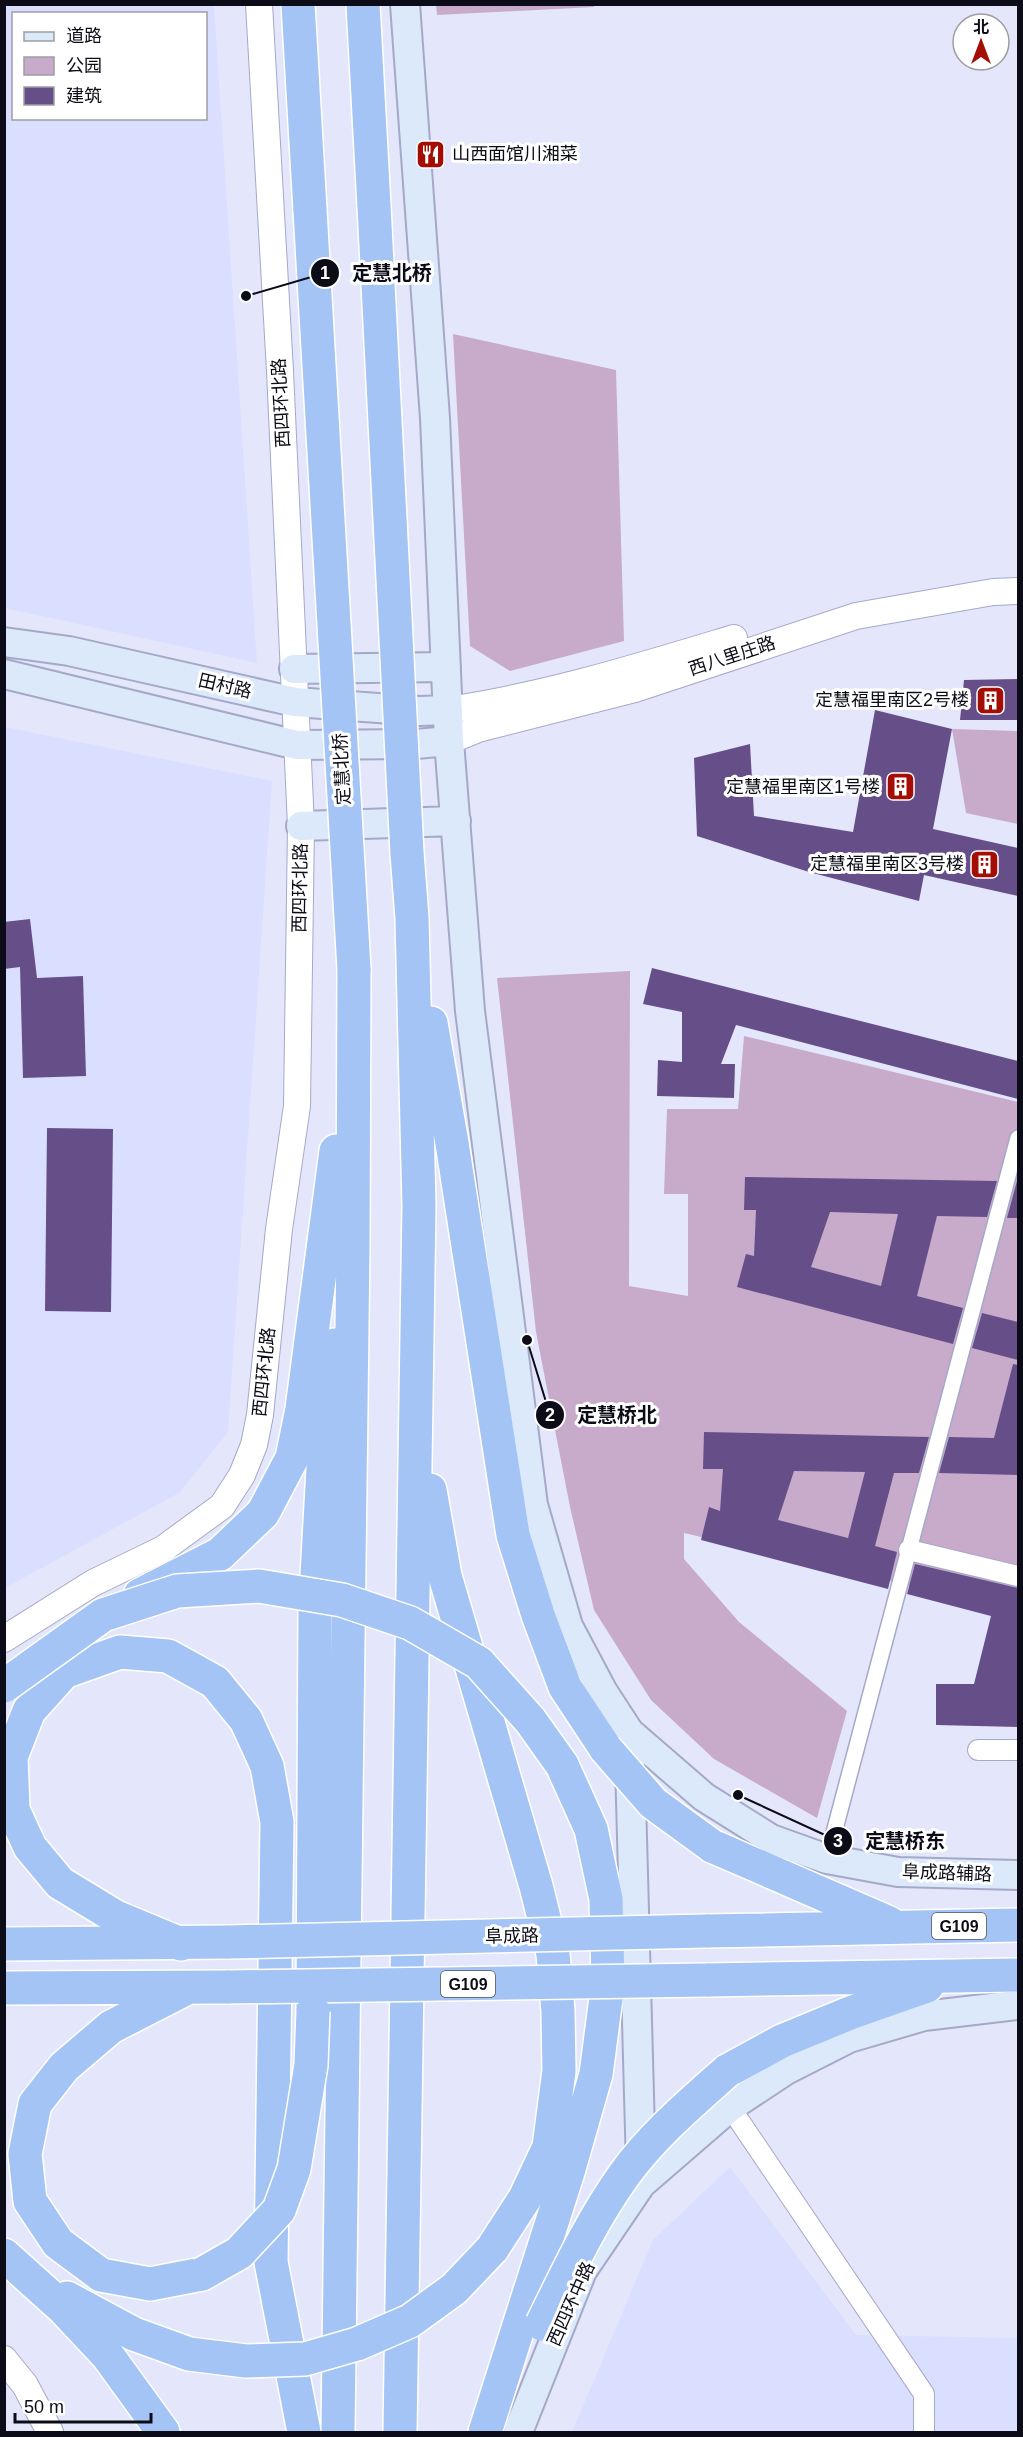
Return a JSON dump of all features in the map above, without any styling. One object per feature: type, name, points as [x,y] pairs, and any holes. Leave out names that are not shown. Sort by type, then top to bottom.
[{"type":"highway","name":"定慧北桥","points":[[298,4],[354,969],[353,1019]]},
{"type":"highway","points":[[363,4],[412,918],[419,1206],[400,2433]]},
{"type":"highway","points":[[412,918],[452,1143],[513,1535],[538,1615],[565,1687],[617,1740],[653,1803],[712,1846],[899,1927]]},
{"type":"highway","points":[[338,2433],[353,1246],[353,1019]]},
{"type":"highway","points":[[4,1686],[103,1615],[220,1554],[263,1513],[292,1458],[303,1398],[353,1019]]},
{"type":"highway","points":[[187,1988],[111,2027],[64,2067],[35,2104],[25,2154],[30,2200],[58,2243],[101,2275],[150,2284],[202,2274],[239,2253],[279,2210],[294,2169],[311,2065],[315,1611],[328,1381],[353,1246]]},
{"type":"highway","points":[[4,2254],[74,2303],[134,2334],[189,2354],[246,2361],[304,2359],[357,2344],[410,2321],[454,2289],[492,2249],[525,2198],[549,2147],[559,2071],[558,2011],[553,1954],[536,1886],[445,1576],[416,1415]]},
{"type":"highway","points":[[103,1615],[177,1591],[259,1586],[342,1600],[410,1623],[479,1663],[530,1720],[562,1765],[591,1829],[604,1888],[608,1983],[596,2074],[568,2172],[486,2433]]},
{"type":"highway","points":[[181,1944],[116,1917],[60,1884],[30,1847],[13,1810],[11,1757],[29,1711],[64,1672],[120,1652],[168,1656],[215,1682],[246,1720],[267,1766],[277,1822],[271,2262],[304,2433]]},
{"type":"highway","name":"阜成路","points":[[4,1944],[181,1944],[1018,1925]]},
{"type":"highway","name":"G109","points":[[4,1988],[187,1988],[1018,1975]]},
{"type":"highway","points":[[493,2433],[542,2324],[584,2240],[625,2174],[674,2118],[727,2071],[782,2041],[850,2013],[955,1976]]},
{"type":"highway","points":[[4,2254],[63,2308],[108,2356],[163,2433]]},
{"type":"main road","points":[[405,4],[435,418],[449,741],[470,1011],[533,1504],[568,1626],[603,1692],[617,1740],[641,2184]]},
{"type":"main road","name":"田村路","points":[[4,642],[69,651],[295,702],[419,711],[448,710]]},
{"type":"main road","points":[[294,669],[446,667]]},
{"type":"main road","points":[[4,674],[297,745],[417,744],[449,741]]},
{"type":"main road","points":[[301,826],[456,821]]},
{"type":"main road","name":"阜成路辅路","points":[[617,1740],[771,1839],[827,1859],[898,1872],[1018,1875]]},
{"type":"main road","points":[[641,2184],[730,2107],[786,2070],[849,2038],[924,2016],[1018,2005]]},
{"type":"main road","name":"西四环中路","points":[[518,2433],[582,2271],[641,2184]]},
{"type":"street","name":"西四环北路","points":[[4,1639],[93,1583],[163,1550],[222,1506],[242,1475],[254,1445],[261,1406],[279,1229],[297,1106],[301,826],[260,4]]},
{"type":"street","name":"西八里庄路","points":[[448,710],[487,704],[642,666],[812,615],[909,592],[982,579],[1018,579]]},
{"type":"street","name":"西八里庄路","points":[[449,741],[478,729],[635,689],[856,616],[993,592],[1018,591]]},
{"type":"street","points":[[827,1859],[1018,1138]]},
{"type":"street","points":[[909,1550],[1018,1576]]},
{"type":"street","points":[[978,1750],[1018,1750]]},
{"type":"street","points":[[730,2107],[924,2394],[924,2433]]},
{"type":"street","points":[[4,2359],[25,2385],[50,2433]]},
{"type":"shaded area","points":[[5,4],[214,5],[257,663],[5,608]]},
{"type":"shaded area","points":[[5,727],[272,781],[228,1432],[179,1493],[5,1588]]},
{"type":"shaded area","points":[[730,2167],[856,2335],[1018,2338],[1018,2432],[572,2432],[653,2240]]},
{"type":"green space","points":[[436,5],[594,5],[594,7],[437,15]]},
{"type":"green space","points":[[453,334],[616,370],[624,641],[510,671],[470,646]]},
{"type":"green space","points":[[952,729],[1018,731],[1018,824],[966,813]]},
{"type":"green space","points":[[630,971],[629,1286],[688,1296],[688,1194],[664,1194],[667,1109],[738,1109],[744,1036],[1018,1102],[1018,1611],[684,1533],[684,1559],[739,1622],[847,1711],[817,1818],[714,1759],[651,1700],[594,1610],[570,1507],[536,1332],[497,978]]},
{"type":"building","name":"定慧福里南区2号楼","points":[[1018,679],[1018,720],[960,720],[964,680]]},
{"type":"building","name":"定慧福里南区1号楼","points":[[875,710],[952,729],[933,829],[1018,848],[1018,896],[924,875],[919,901],[809,872],[697,836],[694,758],[750,744],[754,816],[853,832]]},
{"type":"building","points":[[30,919],[37,978],[83,976],[86,1076],[23,1078],[20,967],[4,969],[4,922]]},
{"type":"building","points":[[652,968],[1018,1061],[1018,1099],[736,1025],[721,1064],[735,1064],[734,1098],[657,1096],[658,1060],[682,1062],[682,1012],[643,1004]]},
{"type":"building","points":[[47,1128],[113,1129],[111,1312],[45,1311]]},
{"type":"building","points":[[745,1177],[997,1181],[987,1217],[937,1216],[917,1296],[963,1308],[953,1344],[737,1287],[746,1254],[754,1256],[756,1210],[744,1210]],"holes":[[[830,1212],[898,1214],[881,1286],[811,1267]]]},
{"type":"building","points":[[1017,1181],[1018,1218],[1007,1218]]},
{"type":"building","points":[[982,1313],[1018,1322],[1018,1360],[972,1348]]},
{"type":"building","points":[[1013,1364],[1018,1365],[1018,1475],[939,1473],[949,1437],[994,1438]]},
{"type":"building","points":[[704,1432],[929,1437],[919,1473],[894,1473],[875,1546],[897,1552],[888,1589],[701,1540],[709,1507],[720,1511],[723,1469],[703,1469]],"holes":[[[794,1471],[865,1472],[848,1538],[778,1520]]]},
{"type":"building","points":[[915,1564],[1018,1588],[1018,1727],[936,1725],[936,1684],[974,1684],[991,1616],[907,1594]]},
{"type":"place","name":"山西面馆川湘菜","points":[[431,154]]},
{"type":"place","name":"定慧北桥","points":[[246,296]]},
{"type":"place","name":"定慧福里南区2号楼","points":[[990,700]]},
{"type":"place","name":"定慧福里南区1号楼","points":[[901,787]]},
{"type":"place","name":"定慧福里南区3号楼","points":[[985,864]]},
{"type":"place","name":"定慧桥北","points":[[527,1340]]},
{"type":"place","name":"定慧桥东","points":[[738,1795]]}]
